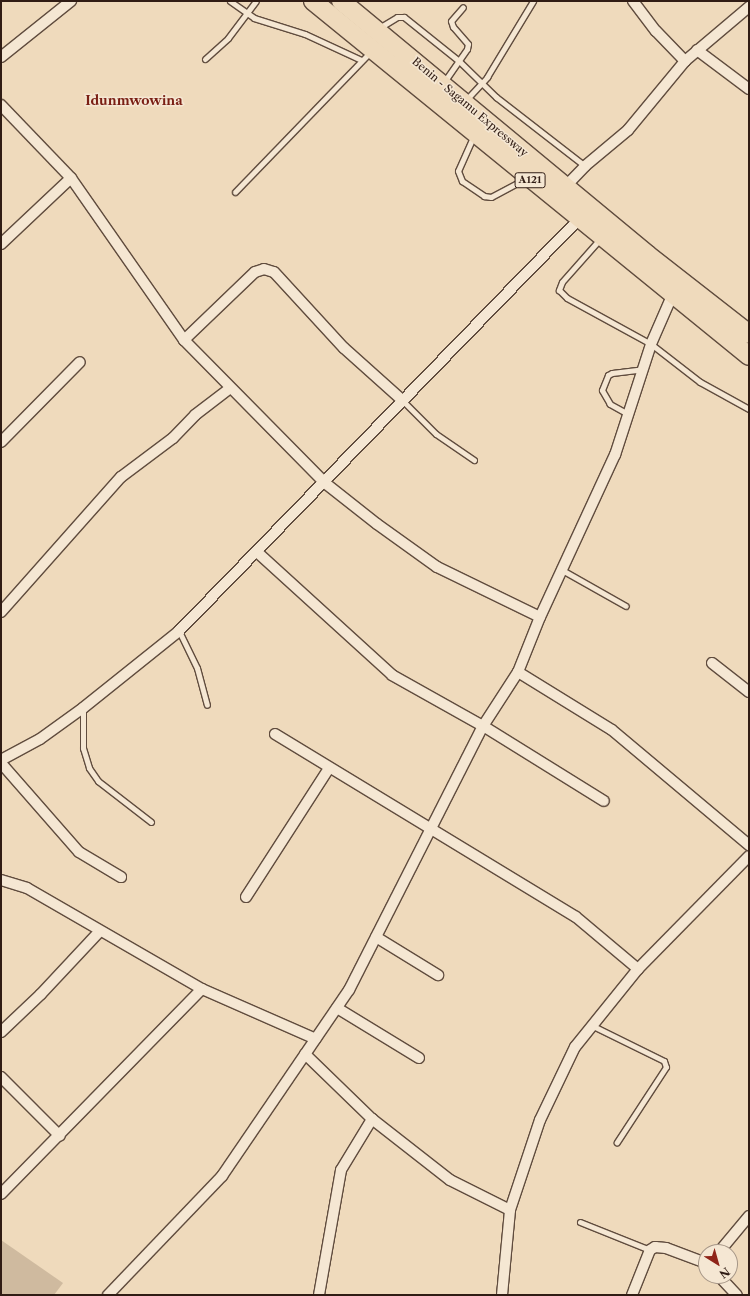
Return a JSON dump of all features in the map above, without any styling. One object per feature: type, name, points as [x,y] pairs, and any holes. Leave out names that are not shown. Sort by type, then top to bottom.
[{"type":"highway","name":"A121","points":[[313,1],[366,55],[474,134],[672,296],[749,356]]},
{"type":"highway","name":"Benin - Sagamu Expressway","points":[[341,1],[464,101],[566,187],[749,334]]},
{"type":"street","points":[[1,57],[71,1]]},
{"type":"street","points":[[632,1],[656,31],[684,61]]},
{"type":"street","points":[[566,187],[585,166],[628,130],[684,61],[749,7]]},
{"type":"street","points":[[697,50],[749,89]]},
{"type":"street","points":[[1,105],[71,178],[184,340],[229,389],[325,483],[377,524],[437,566],[540,617]]},
{"type":"street","points":[[1,244],[71,178]]},
{"type":"street","points":[[1,760],[40,739],[83,708],[178,632],[325,483],[402,400],[579,219]]},
{"type":"street","points":[[184,340],[255,272],[264,269],[274,272],[344,348],[402,400]]},
{"type":"street","points":[[108,1295],[222,1176],[349,990],[483,726],[518,672],[540,617],[614,455],[651,344],[672,296]]},
{"type":"street","points":[[1,442],[80,362]]},
{"type":"street","points":[[1,612],[121,478],[173,438],[195,415],[229,389]]},
{"type":"street","points":[[257,552],[392,675],[483,726],[604,801]]},
{"type":"street","points":[[712,664],[749,692]]},
{"type":"street","points":[[518,672],[612,730],[749,845]]},
{"type":"street","points":[[275,734],[576,916],[638,969]]},
{"type":"street","points":[[1,763],[79,852],[121,876]]},
{"type":"street","points":[[246,897],[329,768]]},
{"type":"street","points":[[502,1295],[510,1210],[540,1120],[575,1048],[638,969],[749,856]]},
{"type":"street","points":[[1,880],[26,888],[99,932],[202,989],[316,1039]]},
{"type":"street","points":[[1,1032],[41,994],[99,932]]},
{"type":"street","points":[[376,937],[438,975]]},
{"type":"street","points":[[1,1194],[60,1136],[202,989]]},
{"type":"street","points":[[337,1008],[419,1058]]},
{"type":"street","points":[[305,1054],[372,1119],[450,1180],[510,1210]]},
{"type":"street","points":[[1,1077],[60,1136]]},
{"type":"street","points":[[319,1295],[341,1170],[372,1119]]},
{"type":"street","points":[[726,1244],[749,1216]]},
{"type":"street","points":[[632,1295],[650,1250],[654,1247],[666,1248],[698,1260]]},
{"type":"street","points":[[727,1284],[737,1295]]},
{"type":"lane","points":[[230,1],[247,13],[366,55],[235,192]]},
{"type":"lane","points":[[205,59],[228,38],[256,1]]},
{"type":"lane","points":[[464,101],[481,83],[533,1]]},
{"type":"lane","points":[[443,84],[459,61],[468,44],[453,27],[451,22],[463,7]]},
{"type":"lane","points":[[377,30],[397,17],[404,17],[459,61],[481,83],[585,166]]},
{"type":"lane","points":[[474,134],[458,172],[462,181],[484,196],[491,197],[527,178]]},
{"type":"lane","points":[[602,238],[562,282],[559,290],[567,298],[651,344],[700,382],[749,409]]},
{"type":"lane","points":[[628,414],[610,404],[602,390],[608,375],[612,373],[643,369]]},
{"type":"lane","points":[[402,400],[436,434],[474,460]]},
{"type":"lane","points":[[562,570],[626,606]]},
{"type":"lane","points":[[178,632],[197,668],[207,705]]},
{"type":"lane","points":[[83,708],[82,748],[88,768],[98,782],[151,822]]},
{"type":"lane","points":[[592,1026],[664,1061],[666,1066],[617,1142]]},
{"type":"lane","points":[[580,1222],[650,1250]]},
{"type":"shaded area","points":[[1,1240],[63,1283],[54,1295],[1,1295]]},
{"type":"district","name":"Idunmwowina","points":[[134,100]]}]
